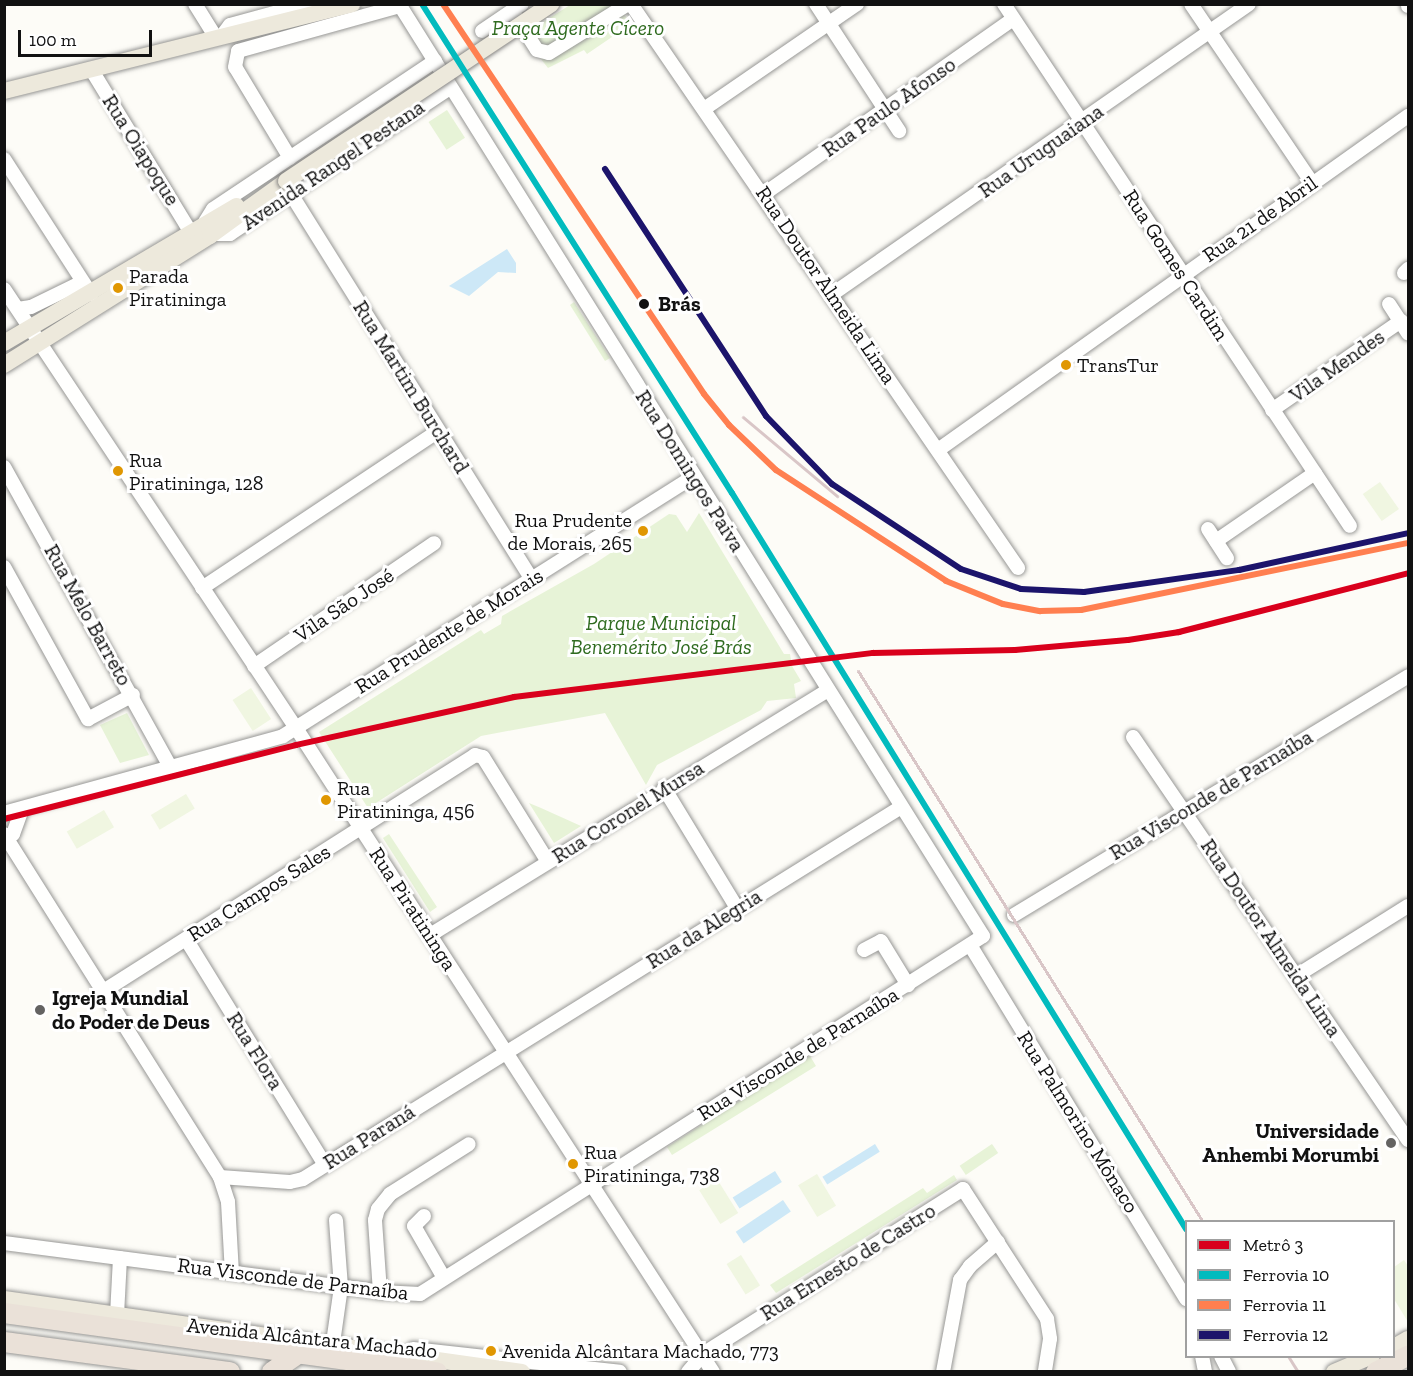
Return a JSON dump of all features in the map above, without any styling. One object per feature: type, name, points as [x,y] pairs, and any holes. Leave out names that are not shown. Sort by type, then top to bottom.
[{"type":"highway","name":"Avenida Alcântara Machado","points":[[4,1313],[299,1353],[339,1349]]},
{"type":"highway","name":"Avenida Alcântara Machado","points":[[4,1342],[114,1365],[230,1371]]},
{"type":"highway","points":[[339,1349],[437,1371]]},
{"type":"highway","points":[[272,1371],[299,1353]]},
{"type":"highway","points":[[1377,1371],[1408,1356]]},
{"type":"main road","points":[[4,91],[352,4]]},
{"type":"main road","name":"Avenida Rangel Pestana","points":[[4,343],[32,328],[87,288],[268,193],[289,187],[551,4]]},
{"type":"main road","name":"Avenida Rangel Pestana","points":[[4,365],[43,343],[203,229]]},
{"type":"main road","name":"Avenida Alcântara Machado","points":[[4,1299],[339,1349]]},
{"type":"main road","points":[[339,1349],[522,1371]]},
{"type":"main road","points":[[1334,1371],[1367,1358]]},
{"type":"street","points":[[195,4],[219,38],[230,25],[307,4]]},
{"type":"street","points":[[482,31],[517,8],[541,52],[555,51],[629,4]]},
{"type":"street","name":"Rua Doutor Almeida Lima","points":[[629,4],[764,195],[1018,568]]},
{"type":"street","points":[[816,4],[900,131]]},
{"type":"street","points":[[704,110],[857,4]]},
{"type":"street","name":"Rua Gomes Cardim","points":[[1004,4],[1350,526]]},
{"type":"street","points":[[1191,4],[1312,183]]},
{"type":"street","name":"Rua Uruguaiana","points":[[831,295],[1083,122],[1249,4]]},
{"type":"street","points":[[291,158],[235,67],[238,51],[246,46],[399,5]]},
{"type":"street","name":"Rua Domingos Paiva","points":[[399,5],[983,936]]},
{"type":"street","name":"Rua Paulo Afonso","points":[[764,195],[1013,19]]},
{"type":"street","name":"Avenida Rangel Pestana","points":[[435,61],[213,209],[203,229],[230,234],[289,187],[451,87]]},
{"type":"street","name":"Rua Oiapoque","points":[[92,69],[203,229]]},
{"type":"street","name":"Rua 21 de Abril","points":[[938,450],[1181,274],[1408,116]]},
{"type":"street","points":[[4,159],[87,288],[31,307],[18,309]]},
{"type":"street","name":"Rua Martim Burchard","points":[[289,187],[438,431],[532,579]]},
{"type":"street","name":"Rua Piratininga","points":[[4,289],[43,343],[296,728],[713,1371]]},
{"type":"street","name":"Vila Mendes","points":[[1272,410],[1405,327],[1389,304]]},
{"type":"street","points":[[202,588],[438,431]]},
{"type":"street","name":"Rua Melo Barreto","points":[[4,467],[133,695],[169,765]]},
{"type":"street","points":[[1227,558],[1212,535],[1315,472]]},
{"type":"street","name":"Rua Prudente de Morais","points":[[4,813],[169,765],[269,741],[296,728],[693,477]]},
{"type":"street","name":"Vila São José","points":[[254,666],[434,543]]},
{"type":"street","points":[[4,567],[88,718],[133,695]]},
{"type":"street","name":"Rua Visconde de Parnaíba","points":[[1014,915],[1408,676]]},
{"type":"street","name":"Rua Coronel Mursa","points":[[430,935],[664,788],[828,690]]},
{"type":"street","name":"Rua Doutor Almeida Lima","points":[[1133,737],[1408,1137]]},
{"type":"street","name":"Rua Campos Sales","points":[[102,992],[475,755],[483,757],[548,862]]},
{"type":"street","points":[[664,788],[737,908]]},
{"type":"street","name":"Rua da Alegria","points":[[507,1052],[901,807]]},
{"type":"street","points":[[22,809],[6,839],[220,1176],[228,1202],[232,1273]]},
{"type":"street","points":[[1296,975],[1408,906]]},
{"type":"street","name":"Rua Visconde de Parnaíba","points":[[4,1243],[414,1295],[983,936]]},
{"type":"street","name":"Rua Flora","points":[[186,939],[324,1163]]},
{"type":"street","points":[[864,950],[881,941],[908,985]]},
{"type":"street","name":"Rua Palmorino Mônaco","points":[[970,945],[1185,1297]]},
{"type":"street","name":"Rua Paraná","points":[[220,1176],[297,1182],[324,1163],[507,1052]]},
{"type":"street","points":[[380,1292],[375,1220],[378,1209],[390,1194],[469,1144]]},
{"type":"street","name":"Rua Ernesto de Castro","points":[[688,1371],[703,1354],[963,1189],[998,1242]]},
{"type":"street","points":[[424,1216],[414,1226],[444,1278]]},
{"type":"street","points":[[338,1220],[339,1349]]},
{"type":"street","points":[[943,1371],[960,1280],[998,1242],[1047,1319],[1050,1339],[1045,1371]]},
{"type":"street","points":[[117,1315],[120,1258]]},
{"type":"street","name":"Avenida Alcântara Machado","points":[[339,1349],[365,1343],[620,1371]]},
{"type":"green space","name":"Praça Agente Cícero","points":[[570,5],[618,5],[631,24],[587,54],[584,50],[548,68],[522,35]]},
{"type":"green space","points":[[447,110],[465,138],[447,150],[429,122]]},
{"type":"green space","points":[[574,302],[610,358],[605,361],[570,305]]},
{"type":"green space","points":[[1380,482],[1399,509],[1382,521],[1363,494]]},
{"type":"green space","name":"Parque Municipal Benemérito José Brás","points":[[699,513],[784,654],[790,654],[792,666],[801,681],[794,684],[796,698],[767,701],[761,710],[657,765],[646,785],[605,713],[481,736],[368,808],[319,732],[481,630],[484,634],[501,624],[502,616],[594,564],[669,514],[676,515],[687,532]]},
{"type":"green space","points":[[251,688],[271,719],[253,731],[233,700]]},
{"type":"green space","points":[[127,713],[149,755],[120,763],[100,725]]},
{"type":"green space","points":[[186,794],[195,809],[160,830],[151,815]]},
{"type":"green space","points":[[529,803],[541,808],[581,826],[554,843]]},
{"type":"green space","points":[[104,810],[114,827],[77,849],[67,832]]},
{"type":"green space","points":[[389,834],[437,907],[430,912],[383,838]]},
{"type":"green space","points":[[810,1056],[816,1066],[672,1155],[667,1147]]},
{"type":"green space","points":[[992,1144],[998,1153],[966,1175],[960,1166]]},
{"type":"green space","points":[[817,1174],[836,1206],[817,1217],[798,1185]]},
{"type":"green space","points":[[954,1175],[957,1180],[776,1293],[770,1285],[923,1188],[927,1193]]},
{"type":"green space","points":[[717,1179],[738,1213],[720,1224],[699,1190]]},
{"type":"green space","points":[[741,1255],[760,1286],[746,1295],[727,1264]]},
{"type":"green space","points":[[1404,1260],[1408,1266],[1408,1322],[1395,1301],[1395,1266]]},
{"type":"water","points":[[507,249],[516,263],[516,273],[498,272],[469,296],[449,286]]},
{"type":"water","points":[[875,1144],[880,1152],[827,1184],[822,1177]]},
{"type":"water","points":[[775,1171],[782,1182],[739,1209],[733,1197]]},
{"type":"water","points":[[783,1200],[791,1212],[744,1243],[736,1232]]},
{"type":"railway","points":[[743,417],[837,496]]},
{"type":"railway","points":[[858,671],[1202,1220]]},
{"type":"railway","points":[[1289,1358],[1298,1372]]},
{"type":"metro line","name":"3","points":[[4,819],[296,745],[514,697],[873,653],[1015,650],[1128,640],[1179,632],[1408,573]]},
{"type":"rail line","name":"10","points":[[422,4],[732,493],[1185,1227]]},
{"type":"rail line","name":"11","points":[[443,4],[704,394],[729,425],[776,470],[946,581],[1003,604],[1040,611],[1081,610],[1408,543]]},
{"type":"rail line","name":"12","points":[[605,169],[766,416],[832,484],[961,569],[1021,589],[1084,592],[1239,570],[1408,533]]},
{"type":"place","name":"Parada Piratininga","points":[[118,288]]},
{"type":"place","name":"Brás","points":[[644,304]]},
{"type":"place","name":"TransTur","points":[[1066,365]]},
{"type":"place","name":"Rua Piratininga, 128","points":[[118,471]]},
{"type":"place","name":"Rua Prudente de Morais, 265","points":[[643,531]]},
{"type":"place","name":"Rua Piratininga, 456","points":[[326,800]]},
{"type":"place","name":"Igreja Mundial do Poder de Deus","points":[[40,1010]]},
{"type":"place","name":"Universidade Anhembi Morumbi","points":[[1391,1143]]},
{"type":"place","name":"Rua Piratininga, 738","points":[[573,1164]]},
{"type":"place","name":"Avenida Alcântara Machado, 773","points":[[491,1351]]}]
